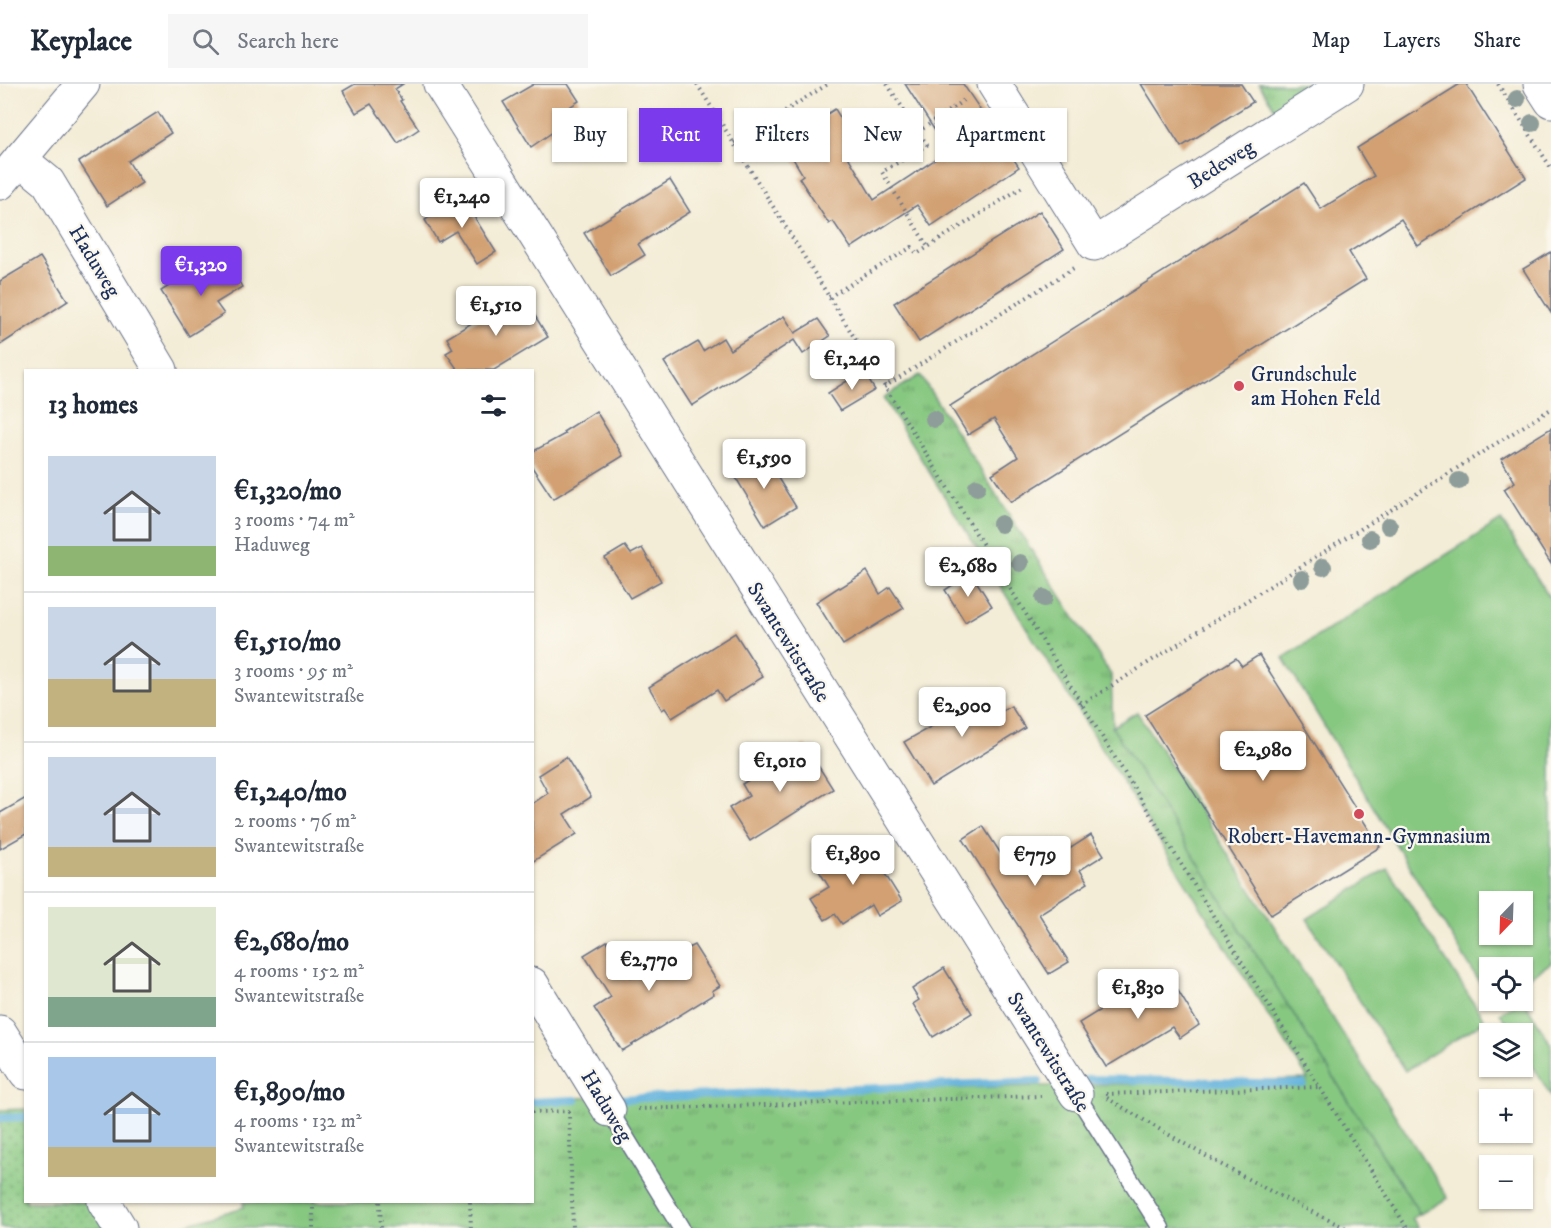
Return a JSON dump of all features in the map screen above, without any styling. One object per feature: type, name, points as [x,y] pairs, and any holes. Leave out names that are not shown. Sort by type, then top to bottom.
[{"type":"street","points":[[0,183],[83,84]]},
{"type":"street","name":"Swantewitstraße","points":[[440,84],[1076,1094]]},
{"type":"street","name":"Bedeweg","points":[[1094,244],[1347,84]]},
{"type":"street","points":[[1540,84],[1551,101]]},
{"type":"street","points":[[981,91],[1048,171],[1094,244]]},
{"type":"street","name":"Haduweg","points":[[20,159],[48,182],[160,369]]},
{"type":"street","name":"Haduweg","points":[[534,987],[609,1110]]},
{"type":"street","points":[[0,1032],[24,1070]]},
{"type":"street","points":[[105,1203],[120,1228]]},
{"type":"lane","name":"Swantewitstraße","points":[[1076,1094],[1161,1228]]},
{"type":"lane","name":"Haduweg","points":[[609,1110],[681,1228]]},
{"type":"path","points":[[697,84],[734,143]]},
{"type":"path","points":[[789,108],[827,84]]},
{"type":"path","points":[[888,84],[903,108]]},
{"type":"path","points":[[1498,84],[1551,168]]},
{"type":"path","points":[[923,129],[981,91]]},
{"type":"path","points":[[746,162],[1407,1228]]},
{"type":"path","points":[[899,162],[882,172],[928,247]]},
{"type":"path","points":[[829,297],[912,247],[917,254],[1048,171]]},
{"type":"path","points":[[884,387],[1083,262],[1094,244]]},
{"type":"path","points":[[1081,705],[1551,409]]},
{"type":"path","points":[[1320,1087],[1100,1094],[1184,1145],[1274,1194],[1346,1228]]},
{"type":"path","points":[[534,1112],[1076,1094]]},
{"type":"path","points":[[569,1111],[573,1228]]},
{"type":"path","points":[[313,1203],[314,1228]]},
{"type":"path","points":[[380,1203],[381,1228]]},
{"type":"path","points":[[470,1203],[471,1228]]},
{"type":"green space","points":[[1259,84],[1325,84],[1278,114]]},
{"type":"green space","points":[[920,375],[1111,675],[1113,727],[1420,1214],[1412,1218],[1419,1228],[173,1228],[244,1207],[243,1203],[534,1203],[534,1099],[1308,1079],[883,398]]},
{"type":"green space","points":[[1501,520],[1551,600],[1551,963],[1533,975],[1533,957],[1479,957],[1479,982],[1283,658]]},
{"type":"green space","points":[[1137,712],[1448,1198],[1420,1214],[1112,727]]},
{"type":"green space","points":[[1387,868],[1485,1021],[1405,1071],[1307,919]]},
{"type":"green space","points":[[1530,1011],[1551,1044],[1551,1096],[1533,1066],[1533,1023],[1506,1023],[1500,1013]]},
{"type":"green space","points":[[24,1109],[24,1203],[95,1203],[110,1228],[0,1228],[0,1110]]},
{"type":"building","points":[[355,84],[403,84],[395,89],[402,100],[400,101],[419,129],[398,143],[371,104],[356,113],[343,91]]},
{"type":"building","points":[[534,84],[568,84],[579,101],[568,108],[552,108],[552,133],[531,147],[503,102]]},
{"type":"building","points":[[905,84],[963,84],[979,108],[935,108],[935,131],[923,112],[923,108],[920,108]]},
{"type":"building","points":[[1141,84],[1241,84],[1253,102],[1181,147]]},
{"type":"building","points":[[1460,84],[1466,84],[1526,178],[1418,246],[1401,219],[1349,252],[1366,279],[1011,502],[992,474],[1018,457],[994,419],[968,435],[950,406],[1304,183],[1321,209],[1374,176],[1357,148]]},
{"type":"building","points":[[835,109],[842,120],[842,162],[851,162],[874,200],[935,160],[935,162],[1016,162],[1019,167],[931,226],[917,205],[851,248],[833,221],[829,224],[799,178],[803,175],[795,162],[830,162],[830,112]]},
{"type":"building","points":[[158,112],[171,133],[128,161],[142,183],[107,206],[79,162]]},
{"type":"building","points":[[670,180],[690,212],[638,244],[645,255],[611,276],[584,233]]},
{"type":"building","points":[[462,197],[496,252],[477,264],[456,231],[438,242],[425,220]]},
{"type":"building","points":[[1040,211],[1064,249],[919,342],[894,303]]},
{"type":"building","points":[[1551,252],[1551,313],[1523,269]]},
{"type":"building","points":[[40,257],[68,301],[0,345],[0,281]]},
{"type":"building","points":[[229,263],[242,287],[216,303],[224,314],[189,336],[161,291],[196,269],[203,280]]},
{"type":"building","points":[[521,293],[548,337],[496,369],[457,369],[446,353],[453,349],[447,338]]},
{"type":"building","points":[[784,316],[795,333],[818,319],[830,336],[803,354],[794,340],[692,406],[664,362],[698,342],[703,351],[723,338],[730,350]]},
{"type":"building","points":[[866,369],[866,376],[875,390],[840,411],[828,393]]},
{"type":"building","points":[[596,411],[623,456],[553,499],[534,470],[534,451],[565,434],[563,432]]},
{"type":"building","points":[[1551,428],[1551,564],[1504,489],[1515,482],[1501,459]]},
{"type":"building","points":[[763,454],[796,507],[765,526],[733,473]]},
{"type":"building","points":[[625,546],[631,554],[642,548],[661,581],[630,598],[605,558]]},
{"type":"building","points":[[867,571],[880,594],[890,587],[904,608],[843,645],[816,602]]},
{"type":"building","points":[[971,573],[992,606],[965,622],[945,590]]},
{"type":"building","points":[[735,633],[763,677],[724,701],[717,690],[672,718],[665,708],[662,710],[649,687]]},
{"type":"building","points":[[1259,655],[1380,847],[1271,915],[1145,715],[1236,658],[1242,666]]},
{"type":"building","points":[[988,694],[999,713],[1011,706],[1025,728],[931,786],[904,742]]},
{"type":"building","points":[[805,745],[833,789],[750,841],[729,808],[749,796],[742,784]]},
{"type":"building","points":[[566,757],[591,797],[564,814],[577,834],[534,861],[534,803],[548,793],[538,775]]},
{"type":"building","points":[[24,799],[24,835],[0,849],[0,813]]},
{"type":"building","points":[[983,826],[1012,871],[1054,844],[1060,855],[1091,835],[1104,855],[1080,870],[1088,883],[1039,914],[1069,962],[1049,974],[963,839]]},
{"type":"building","points":[[849,842],[863,866],[875,858],[902,901],[877,916],[871,905],[842,924],[835,914],[825,920],[811,898],[829,887],[814,863]]},
{"type":"building","points":[[607,941],[631,977],[694,945],[720,986],[712,991],[714,994],[622,1051],[594,1008],[611,997],[584,955]]},
{"type":"building","points":[[944,968],[972,1013],[933,1037],[913,1004],[919,1000],[912,989]]},
{"type":"building","points":[[1153,977],[1160,988],[1172,981],[1199,1025],[1180,1038],[1172,1027],[1106,1067],[1079,1023]]},
{"type":"waterway","points":[[1088,1079],[1303,1084]]},
{"type":"waterway","points":[[620,1099],[1039,1081]]},
{"type":"waterway","points":[[534,1102],[575,1100]]},
{"type":"waterway","points":[[0,1118],[24,1117]]},
{"type":"place","name":"Grundschule am Hohen Feld","points":[[1239,386]]},
{"type":"place","name":"Robert-Havemann-Gymnasium","points":[[1359,814]]}]
